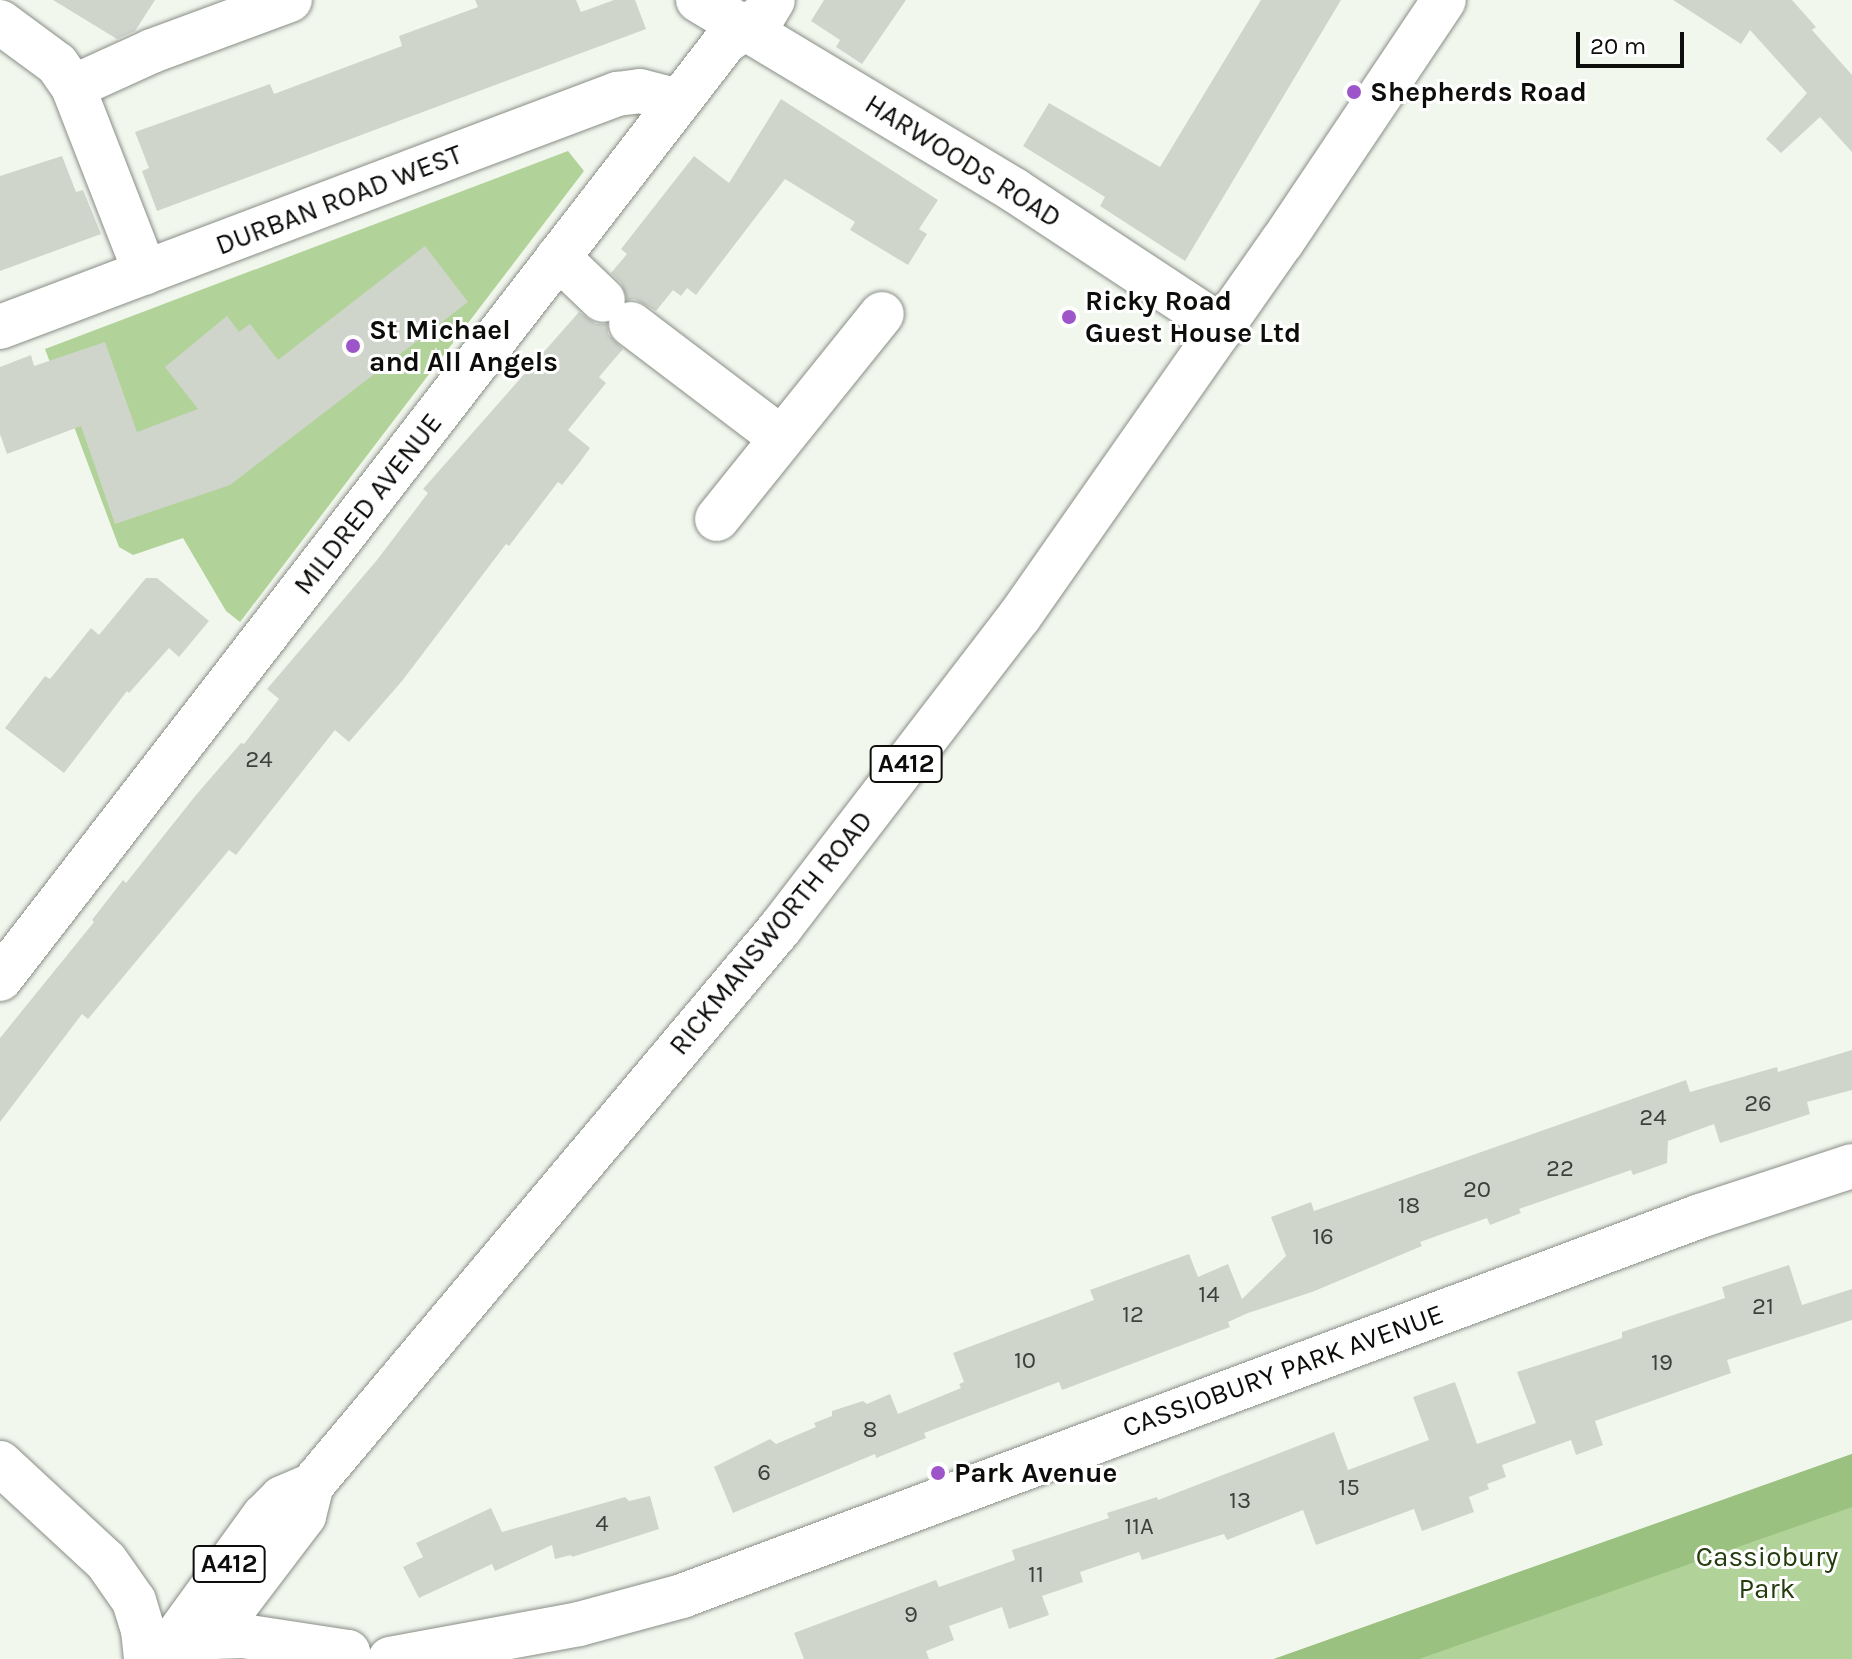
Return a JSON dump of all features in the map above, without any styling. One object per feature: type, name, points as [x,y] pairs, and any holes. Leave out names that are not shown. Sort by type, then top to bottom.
[{"type":"street","points":[[73,87],[152,51],[290,0]]},
{"type":"street","name":"HARWOODS ROAD","points":[[698,0],[758,14],[1014,190],[1223,328]]},
{"type":"street","name":"RICKMANSWORTH ROAD","points":[[176,1654],[304,1516],[312,1485],[781,927],[1019,617],[1223,328],[1444,0]]},
{"type":"street","name":"MILDRED AVENUE","points":[[0,979],[725,42],[758,14]]},
{"type":"street","points":[[0,22],[57,64],[73,87],[145,272]]},
{"type":"street","name":"DURBAN ROAD WEST","points":[[0,327],[617,94],[640,91],[679,101]]},
{"type":"street","points":[[558,257],[617,312],[781,438]]},
{"type":"street","points":[[717,519],[882,314]]},
{"type":"street","name":"CASSIOBURY PARK AVENUE","points":[[390,1659],[579,1624],[682,1596],[1700,1216],[1852,1166]]},
{"type":"street","points":[[0,1463],[106,1561],[134,1601],[143,1630],[176,1654],[243,1636],[348,1652],[348,1659]]},
{"type":"green space","points":[[568,151],[584,171],[240,622],[226,611],[183,538],[133,555],[119,547],[45,349]]},
{"type":"green space","name":"Cassiobury Park","points":[[1852,1454],[1852,1659],[1274,1659],[1409,1611]]},
{"type":"green space","points":[[1852,1454],[1852,1507],[1419,1659],[1274,1659]]},
{"type":"building","points":[[53,0],[155,0],[135,31],[117,39]]},
{"type":"building","points":[[475,0],[576,0],[581,12],[614,0],[635,0],[646,29],[157,211],[142,171],[149,168],[135,132],[270,84],[274,94],[402,46],[399,36],[478,7]]},
{"type":"building","points":[[824,0],[906,0],[862,64],[836,47],[840,40],[811,21]]},
{"type":"building","points":[[1261,0],[1341,0],[1185,261],[1100,206],[1105,197],[1023,146],[1049,103],[1160,167]]},
{"type":"building","points":[[1673,0],[1792,0],[1816,27],[1812,30],[1852,75],[1852,152],[1820,117],[1781,153],[1766,139],[1807,93],[1750,30],[1741,44]]},
{"type":"building","points":[[781,99],[938,200],[919,229],[927,234],[908,265],[850,230],[855,222],[785,179],[696,295],[687,288],[681,296],[673,290],[656,311],[635,299],[627,300],[621,283],[611,273],[627,254],[621,249],[694,156],[729,183]]},
{"type":"building","points":[[62,156],[76,192],[83,190],[101,234],[0,271],[0,176]]},
{"type":"building","points":[[425,246],[468,302],[230,485],[115,524],[81,426],[7,454],[0,434],[0,367],[31,355],[34,366],[105,342],[137,432],[198,409],[165,367],[227,316],[239,332],[250,324],[278,360]]},
{"type":"building","points":[[579,312],[596,324],[607,324],[608,334],[623,349],[599,377],[606,383],[568,430],[590,448],[580,462],[562,485],[558,482],[509,546],[506,544],[402,681],[349,742],[335,730],[236,855],[229,850],[88,1019],[82,1014],[0,1122],[0,1038],[94,922],[92,920],[123,880],[126,883],[196,795],[241,743],[244,744],[279,699],[267,689],[377,560],[428,493],[423,489]]},
{"type":"building","points":[[146,578],[157,578],[209,621],[179,657],[169,648],[129,693],[127,691],[64,773],[5,728],[45,676],[50,679],[91,628],[99,635]]},
{"type":"building","points":[[1852,1050],[1852,1090],[1807,1102],[1810,1114],[1720,1143],[1714,1124],[1668,1141],[1667,1163],[1633,1175],[1631,1170],[1519,1209],[1521,1213],[1490,1225],[1487,1218],[1420,1242],[1422,1246],[1312,1292],[1248,1313],[1228,1322],[1230,1327],[1062,1390],[1059,1382],[924,1433],[926,1438],[876,1458],[875,1454],[733,1513],[714,1467],[770,1439],[776,1444],[816,1427],[814,1423],[832,1416],[832,1411],[863,1401],[867,1404],[890,1394],[898,1414],[961,1388],[959,1384],[964,1382],[953,1353],[1094,1300],[1090,1290],[1189,1254],[1198,1277],[1228,1264],[1242,1299],[1286,1256],[1271,1217],[1311,1202],[1314,1211],[1686,1080],[1690,1092],[1777,1067],[1778,1072]]},
{"type":"building","points":[[1789,1265],[1802,1305],[1852,1289],[1852,1320],[1727,1360],[1731,1373],[1595,1421],[1603,1445],[1576,1455],[1571,1440],[1502,1465],[1506,1477],[1487,1484],[1489,1489],[1469,1497],[1474,1512],[1422,1531],[1414,1509],[1316,1545],[1303,1510],[1227,1540],[1224,1534],[1142,1560],[1139,1552],[1080,1572],[1083,1582],[1042,1596],[1049,1615],[1009,1629],[1002,1607],[949,1626],[954,1640],[926,1651],[929,1659],[804,1659],[794,1633],[936,1580],[939,1587],[1015,1560],[1012,1550],[1109,1518],[1107,1513],[1157,1497],[1158,1500],[1334,1432],[1348,1470],[1429,1440],[1413,1397],[1455,1382],[1477,1444],[1536,1423],[1517,1372],[1622,1338],[1622,1332],[1725,1298],[1722,1287]]},
{"type":"building","points":[[650,1496],[659,1529],[572,1557],[555,1559],[552,1545],[495,1571],[492,1564],[419,1598],[403,1567],[423,1557],[416,1543],[491,1508],[502,1532],[625,1497],[629,1501]]},
{"type":"place","name":"Shepherds Road","points":[[1354,92]]},
{"type":"place","name":"Ricky Road Guest House Ltd","points":[[1069,317]]},
{"type":"place","name":"St Michael and All Angels","points":[[353,346]]},
{"type":"place","name":"Park Avenue","points":[[938,1473]]}]
